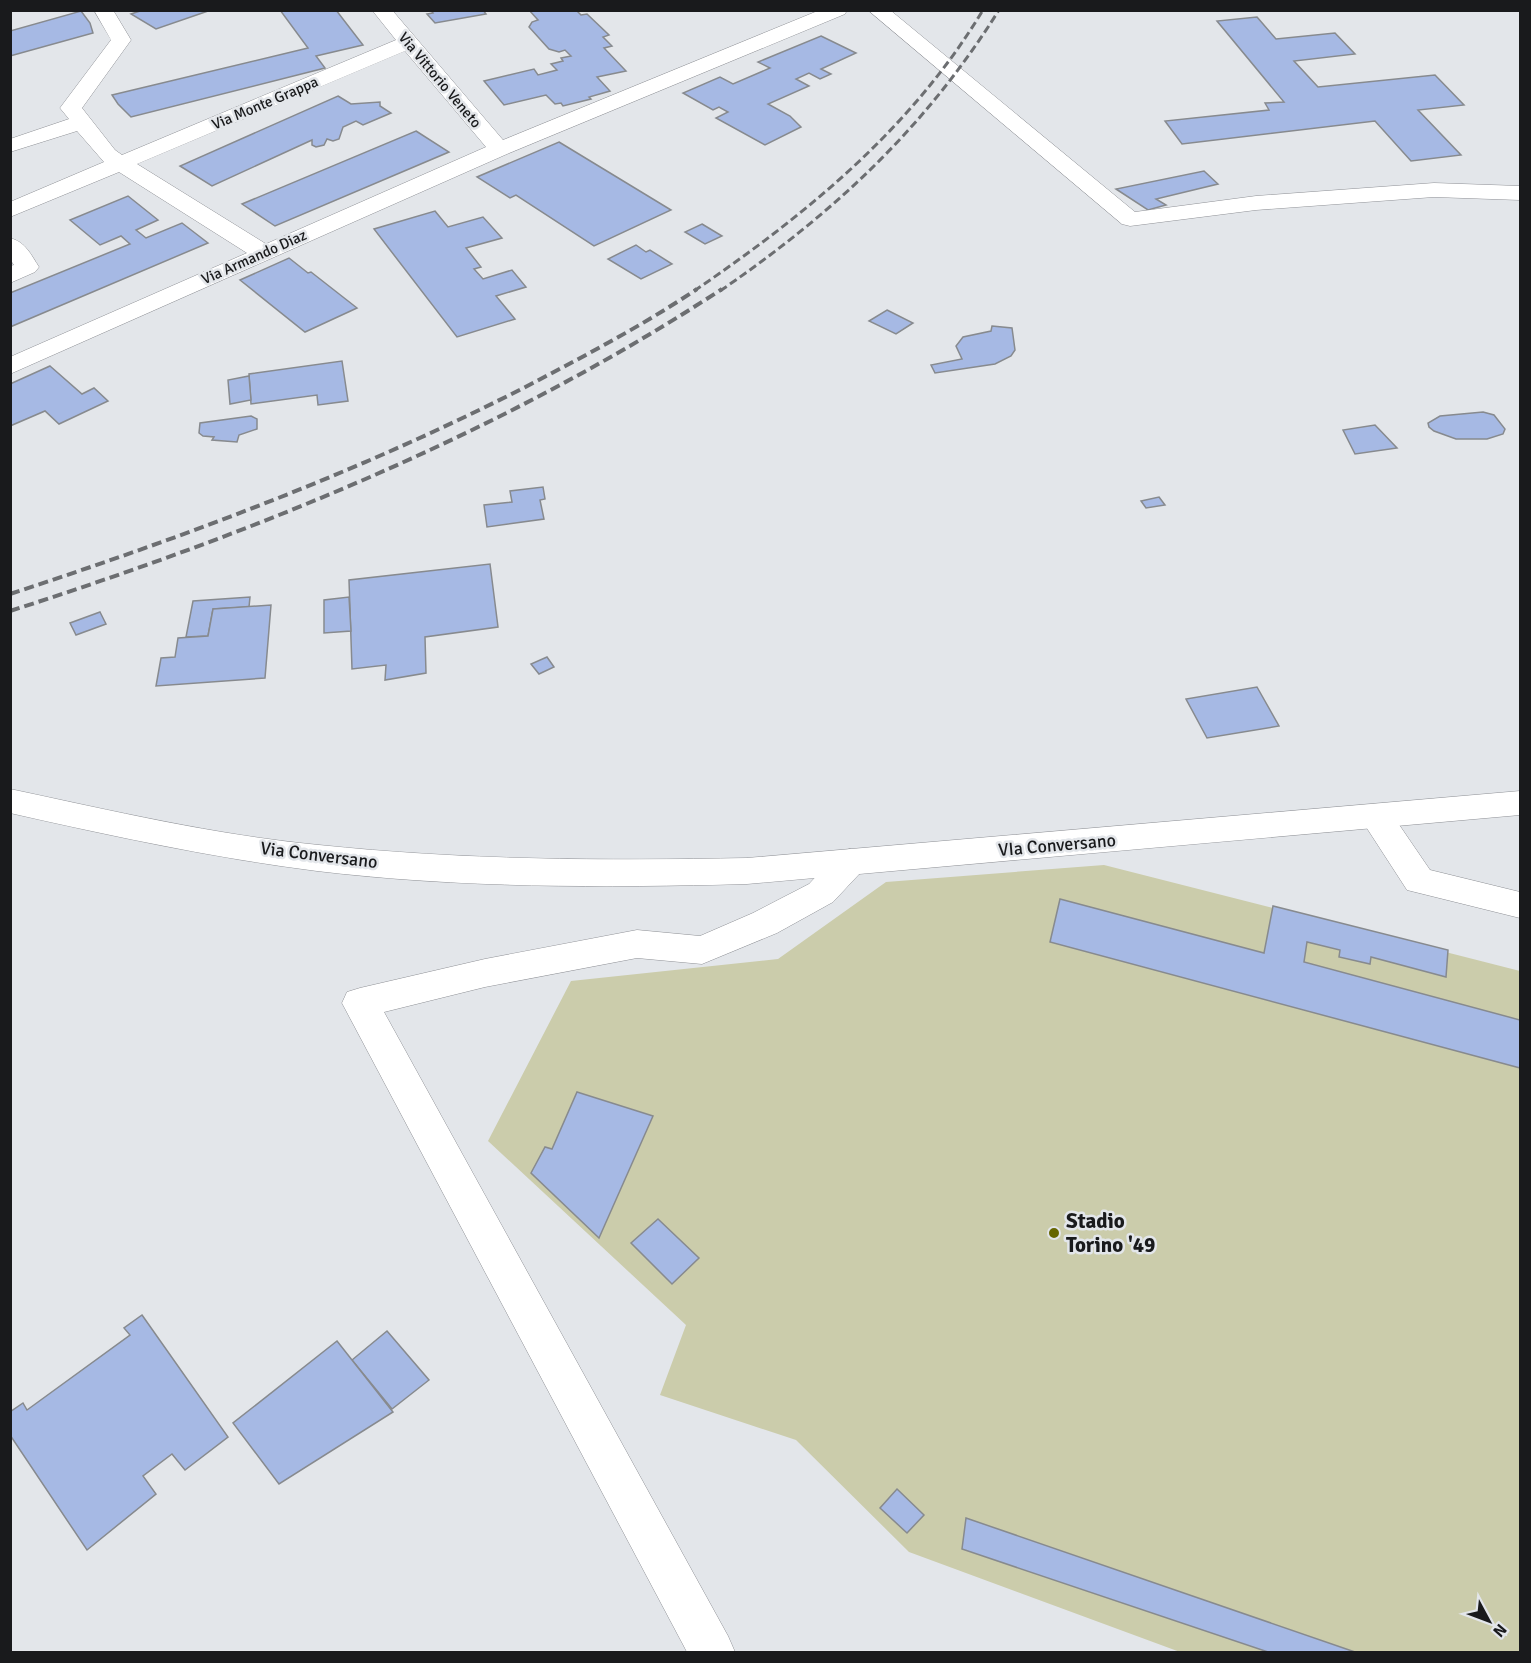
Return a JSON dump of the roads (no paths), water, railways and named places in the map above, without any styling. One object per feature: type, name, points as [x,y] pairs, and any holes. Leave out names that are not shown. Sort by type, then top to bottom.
[{"type":"street","points":[[103,10],[121,40],[71,108],[107,155],[263,253]]},
{"type":"street","name":"Via Vittorio Veneto","points":[[381,10],[499,149]]},
{"type":"street","name":"Via Armando Diaz","points":[[10,367],[499,149],[838,10]]},
{"type":"street","points":[[877,10],[1130,219],[1256,203],[1434,190],[1521,193]]},
{"type":"street","name":"Via Monte Grappa","points":[[10,210],[408,42]]},
{"type":"street","points":[[10,146],[82,122]]},
{"type":"street","points":[[10,245],[18,252],[27,267],[10,276]]},
{"type":"street","name":"Via Conversano","points":[[13,801],[156,833],[318,858],[463,869],[631,874]]},
{"type":"street","name":"VIa Conversano","points":[[631,874],[747,871],[1521,803]]},
{"type":"street","points":[[1375,816],[1419,881],[1521,905]]},
{"type":"street","points":[[709,1652],[360,1003],[485,973],[637,944],[702,950],[765,923],[821,893],[850,862]]},
{"type":"railway","points":[[695,290],[777,231],[854,166],[924,93],[955,53],[983,10]]},
{"type":"railway","points":[[720,291],[802,230],[875,165],[940,93],[999,10]]},
{"type":"railway","points":[[10,611],[195,547],[377,474],[553,389],[638,341],[722,289]]},
{"type":"railway","points":[[10,594],[211,524],[407,444],[535,382],[637,326],[695,290]]},
{"type":"place","name":"Stadio Torino '49","points":[[1054,1233]]}]
